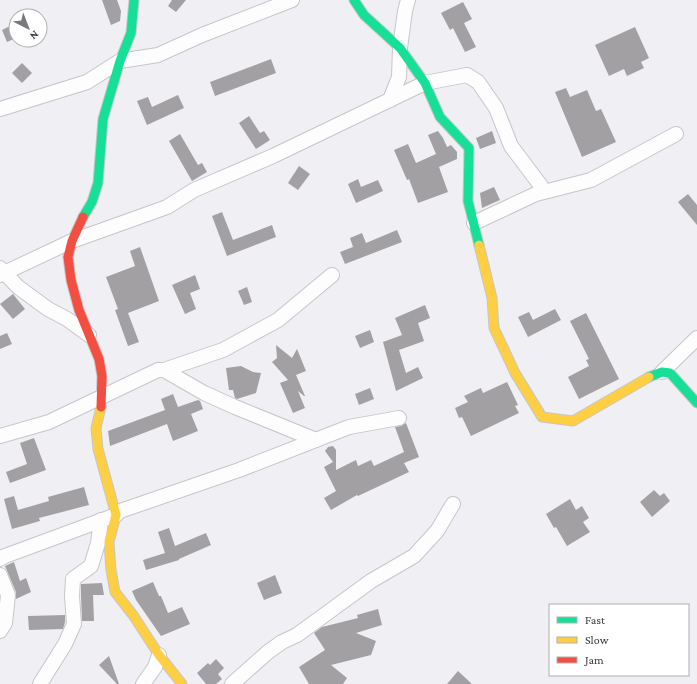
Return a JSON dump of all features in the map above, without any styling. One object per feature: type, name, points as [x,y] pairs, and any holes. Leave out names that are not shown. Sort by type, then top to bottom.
[{"type":"street","points":[[134,0],[131,34],[120,60],[103,119],[98,183],[92,202],[72,241],[68,257],[70,280],[79,310],[99,359],[102,376],[101,406],[96,428],[98,449],[116,515],[109,542],[111,570],[115,592],[133,615],[159,655],[182,684]]},
{"type":"street","points":[[0,109],[87,82],[120,60],[158,54],[292,0]]},
{"type":"street","points":[[354,0],[364,15],[400,48],[425,83],[440,117],[469,148],[468,201],[492,298],[494,328],[515,373],[542,417],[573,421],[644,379],[662,372],[697,338]]},
{"type":"street","points":[[390,100],[399,77],[400,48],[408,0]]},
{"type":"street","points":[[89,336],[67,319],[48,309],[18,287],[2,272],[72,241],[168,207],[194,190],[273,156],[425,83],[467,75],[478,82],[496,108],[511,146],[541,186]]},
{"type":"street","points":[[474,223],[536,194],[591,180],[676,134]]},
{"type":"street","points":[[0,436],[49,422],[158,370],[164,370],[222,350],[278,320],[332,276]]},
{"type":"street","points":[[164,370],[210,396],[316,440]]},
{"type":"street","points":[[662,372],[670,373],[697,403]]},
{"type":"street","points":[[0,559],[116,515],[120,511],[239,470],[349,427],[399,418]]},
{"type":"street","points":[[232,684],[268,652],[282,642],[297,635],[371,581],[414,556],[437,531],[453,504]]},
{"type":"street","points":[[40,684],[65,644],[74,624],[72,596],[73,579],[91,566],[98,543],[101,520]]},
{"type":"street","points":[[0,574],[8,595],[5,623],[0,631]]},
{"type":"street","points":[[143,684],[155,667],[159,655]]},
{"type":"building","points":[[102,0],[117,0],[121,11],[120,21],[111,25]]},
{"type":"building","points":[[172,0],[186,0],[176,12],[168,6]]},
{"type":"building","points":[[463,2],[472,19],[464,23],[476,47],[465,52],[453,28],[450,30],[441,13]]},
{"type":"building","points":[[8,27],[8,42],[7,42],[2,30]]},
{"type":"building","points":[[635,27],[649,58],[641,62],[644,68],[627,76],[624,69],[609,76],[595,45]]},
{"type":"building","points":[[271,59],[276,73],[215,96],[210,82]]},
{"type":"building","points":[[22,63],[32,73],[22,83],[12,73]]},
{"type":"building","points":[[566,88],[570,97],[587,90],[596,111],[601,109],[616,142],[582,157],[555,92]]},
{"type":"building","points":[[178,95],[184,108],[147,125],[137,101],[148,97],[152,107]]},
{"type":"building","points":[[249,116],[260,133],[264,131],[270,140],[256,149],[239,123]]},
{"type":"building","points":[[438,131],[447,147],[451,145],[457,152],[457,159],[439,167],[448,192],[418,203],[409,179],[407,180],[394,150],[408,144],[416,163],[436,154],[428,135]]},
{"type":"building","points":[[492,131],[496,143],[480,149],[476,138]]},
{"type":"building","points":[[180,134],[198,165],[202,163],[207,172],[192,181],[169,141]]},
{"type":"building","points":[[299,166],[310,174],[298,190],[288,183]]},
{"type":"building","points":[[358,179],[361,187],[378,180],[383,191],[356,203],[348,184]]},
{"type":"building","points":[[494,187],[500,200],[482,208],[480,193]]},
{"type":"building","points":[[688,194],[697,205],[697,225],[678,202]]},
{"type":"building","points":[[222,212],[233,240],[272,225],[276,237],[227,256],[212,216]]},
{"type":"building","points":[[397,230],[402,242],[345,264],[340,252],[353,247],[350,238],[362,233],[366,243]]},
{"type":"building","points":[[140,247],[159,301],[128,313],[139,342],[128,346],[115,310],[118,309],[106,277],[135,266],[130,251]]},
{"type":"building","points":[[195,275],[200,289],[190,293],[196,309],[185,314],[172,285]]},
{"type":"building","points":[[247,287],[252,302],[244,305],[238,291]]},
{"type":"building","points":[[13,294],[25,309],[13,319],[0,304]]},
{"type":"building","points":[[425,305],[430,318],[418,323],[424,341],[399,350],[406,373],[418,367],[423,378],[396,391],[383,342],[402,335],[395,318]]},
{"type":"building","points":[[555,309],[561,320],[528,337],[518,317],[529,312],[533,320]]},
{"type":"building","points":[[586,313],[619,379],[579,399],[568,377],[589,366],[586,360],[589,359],[570,321]]},
{"type":"building","points":[[370,330],[374,342],[360,348],[355,336]]},
{"type":"building","points":[[7,333],[12,344],[0,349],[0,336]]},
{"type":"building","points":[[276,345],[292,358],[297,349],[306,371],[296,375],[305,396],[298,391],[305,408],[293,413],[280,383],[288,380],[272,362],[277,358]]},
{"type":"building","points":[[241,366],[253,372],[261,373],[256,393],[237,399],[235,398],[233,390],[229,390],[226,368]]},
{"type":"building","points":[[507,382],[518,405],[515,406],[519,413],[471,436],[462,417],[459,418],[455,408],[468,402],[464,396],[481,388],[483,393]]},
{"type":"building","points":[[370,388],[374,399],[359,405],[355,394]]},
{"type":"building","points":[[173,394],[178,407],[198,400],[200,401],[203,409],[191,414],[198,431],[173,441],[167,424],[110,446],[108,431],[165,410],[161,399]]},
{"type":"building","points":[[406,423],[419,457],[404,463],[409,472],[358,496],[357,495],[331,510],[324,498],[336,491],[324,467],[333,462],[325,451],[328,447],[333,446],[336,450],[336,470],[356,460],[358,466],[371,460],[374,466],[404,452],[395,427]]},
{"type":"building","points":[[34,438],[46,470],[10,483],[6,472],[27,464],[20,443]]},
{"type":"building","points":[[84,487],[89,505],[39,518],[40,521],[12,529],[4,499],[14,496],[18,510],[49,501],[48,497]]},
{"type":"building","points":[[654,490],[660,496],[664,493],[670,501],[652,517],[640,502]]},
{"type":"building","points":[[570,499],[576,510],[582,506],[589,518],[583,522],[590,532],[567,546],[556,527],[554,528],[546,514]]},
{"type":"building","points":[[169,528],[175,546],[206,533],[211,545],[179,560],[146,570],[143,560],[165,553],[158,532]]},
{"type":"building","points":[[14,562],[20,581],[26,578],[31,592],[16,599],[16,592],[5,566]]},
{"type":"building","points":[[275,575],[282,593],[264,600],[257,583]]},
{"type":"building","points":[[153,582],[168,613],[182,607],[190,624],[161,636],[136,600],[132,591]]},
{"type":"building","points":[[102,583],[104,595],[93,595],[94,621],[82,621],[81,584]]},
{"type":"building","points":[[378,609],[382,625],[356,633],[376,641],[371,655],[331,665],[347,678],[343,684],[309,684],[299,667],[325,650],[314,633],[322,627],[358,618],[357,615]]},
{"type":"building","points":[[65,615],[63,629],[29,630],[28,616]]},
{"type":"building","points":[[109,656],[119,684],[117,684],[99,665]]},
{"type":"building","points":[[216,659],[224,668],[218,674],[222,679],[216,684],[206,684],[197,673],[208,663],[210,665]]},
{"type":"building","points":[[458,671],[472,684],[447,684]]},
{"type":"traffic: fast","points":[[83,217],[92,202],[98,183],[103,119],[120,61],[131,33],[134,0]]},
{"type":"traffic: fast","points":[[354,0],[364,15],[400,48],[425,83],[440,117],[469,148],[468,201],[479,245]]},
{"type":"traffic: fast","points":[[649,377],[662,372],[670,373],[697,403]]},
{"type":"traffic: slow","points":[[479,245],[492,298],[494,328],[515,373],[542,417],[573,421],[649,377]]},
{"type":"traffic: slow","points":[[101,407],[96,428],[98,449],[116,515],[109,542],[111,570],[115,592],[133,615],[159,655],[182,684]]},
{"type":"traffic: jam","points":[[83,217],[72,241],[68,257],[71,280],[79,310],[99,359],[102,376],[101,407]]}]
